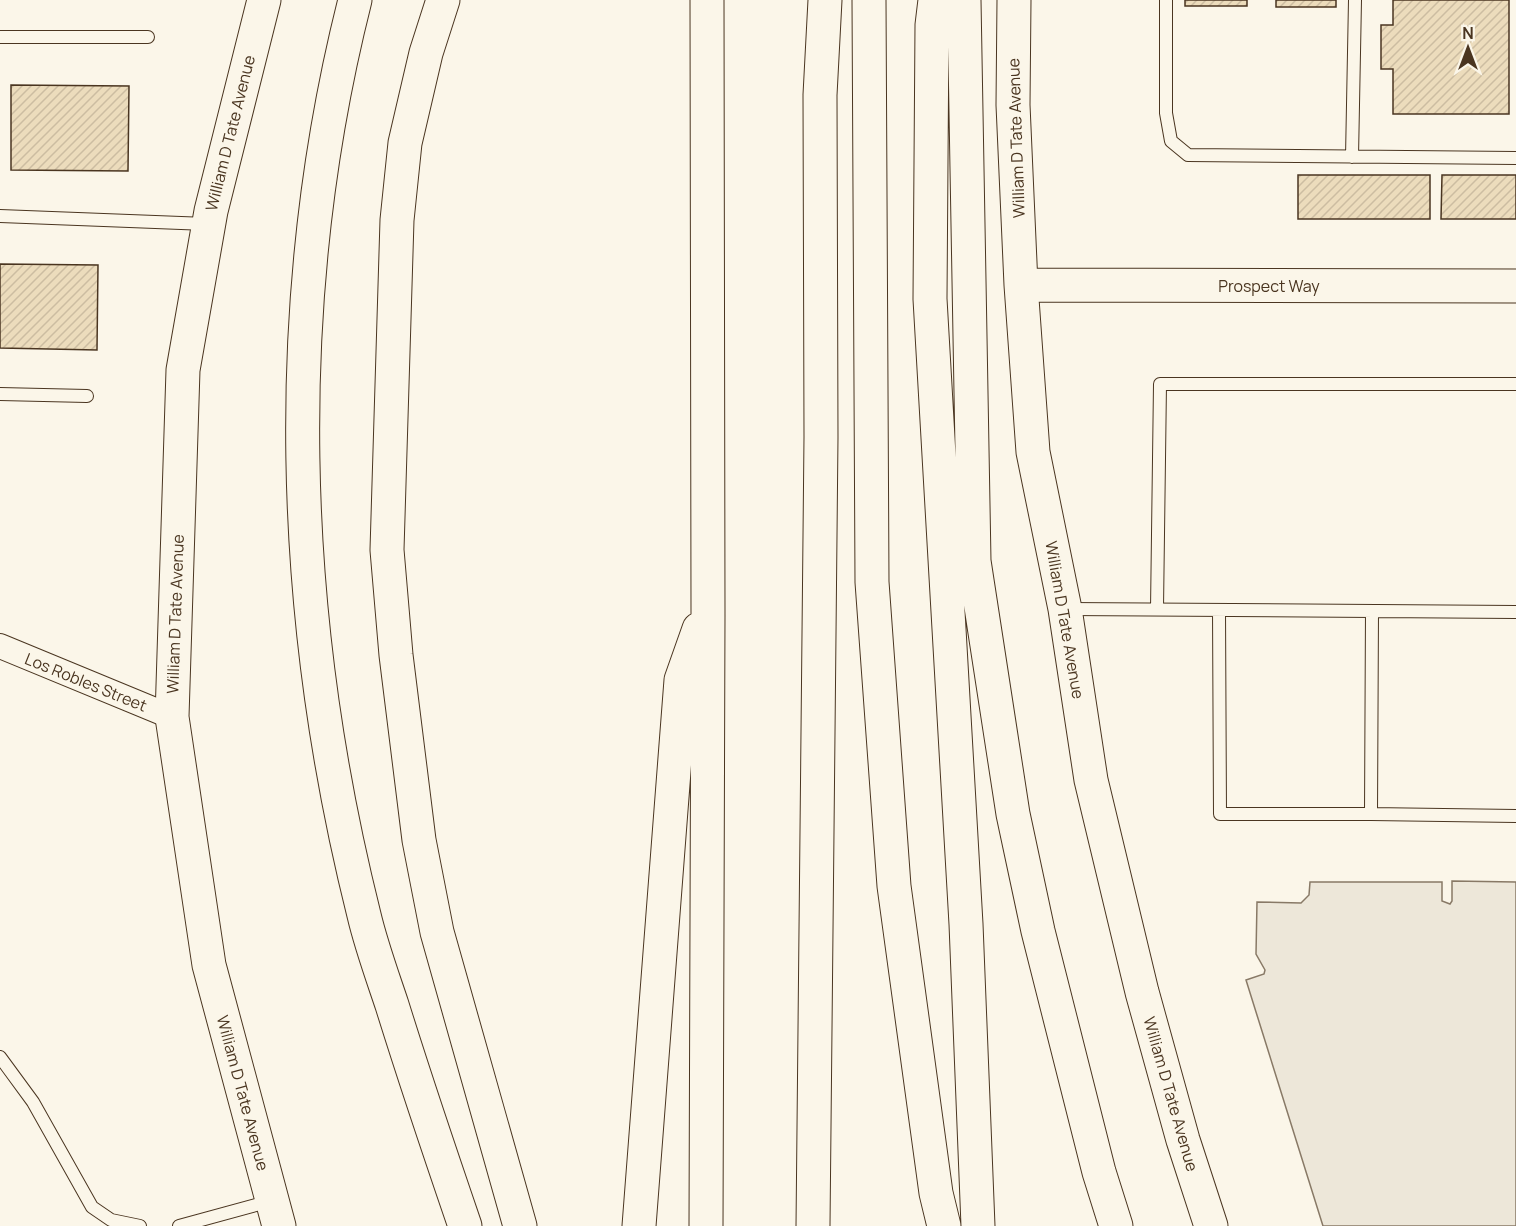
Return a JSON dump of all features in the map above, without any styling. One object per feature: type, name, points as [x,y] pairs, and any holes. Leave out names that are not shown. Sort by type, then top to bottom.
[{"type":"main road","name":"William D Tate Avenue","points":[[264,0],[208,224],[183,370],[172,717],[208,965],[276,1213]]},
{"type":"main road","points":[[355,0],[338,65],[316,199],[304,348],[301,451],[307,561],[318,683],[339,806],[364,917],[464,1224]]},
{"type":"main road","points":[[421,0],[426,53]]},
{"type":"main road","points":[[443,0],[426,53],[405,143],[397,220],[387,550],[396,656],[418,840],[437,932],[517,1216]]},
{"type":"main road","points":[[706,1226],[710,808],[706,608],[707,0]]},
{"type":"main road","points":[[813,1226],[821,437],[820,95],[825,0]]},
{"type":"main road","points":[[869,0],[872,582],[894,886],[936,1193],[944,1226]]},
{"type":"main road","points":[[934,0],[930,299],[972,1045],[978,1226]]},
{"type":"main road","points":[[964,0],[974,561],[1013,814],[1035,920],[1090,1140],[1116,1226]]},
{"type":"main road","name":"William D Tate Avenue","points":[[1014,0],[1013,105],[1021,285],[1034,452],[1065,609],[1091,780],[1142,992],[1179,1129],[1211,1226]]},
{"type":"main road","name":"Prospect Way","points":[[1021,285],[1516,286]]},
{"type":"main road","points":[[639,1226],[681,680],[706,608]]},
{"type":"street","name":"Los Robles Street","points":[[0,646],[172,717]]},
{"type":"lane","points":[[1166,0],[1166,114],[1171,141],[1188,155],[1516,158]]},
{"type":"lane","points":[[1352,157],[1355,0]]},
{"type":"lane","points":[[0,37],[148,37]]},
{"type":"lane","points":[[0,216],[208,224]]},
{"type":"lane","points":[[1157,609],[1160,384],[1516,384]]},
{"type":"lane","points":[[0,394],[87,396]]},
{"type":"lane","points":[[1065,609],[1516,612]]},
{"type":"lane","points":[[1219,610],[1220,814],[1516,816]]},
{"type":"lane","points":[[1371,814],[1372,611]]},
{"type":"lane","points":[[0,1057],[33,1102],[92,1207],[111,1220],[140,1226]]},
{"type":"lane","points":[[180,1226],[276,1213]]},
{"type":"shaded area","points":[[1452,881],[1516,882],[1516,1226],[1323,1226],[1246,980],[1264,974],[1265,970],[1256,954],[1257,902],[1301,903],[1309,895],[1310,882],[1442,882],[1442,901],[1450,904]]},
{"type":"building","points":[[1185,0],[1247,0],[1247,6],[1185,6]]},
{"type":"building","points":[[1276,0],[1336,0],[1336,7],[1276,7]]},
{"type":"building","points":[[1393,0],[1509,0],[1509,114],[1393,114],[1393,69],[1381,69],[1381,25],[1393,25]]},
{"type":"building","points":[[11,85],[129,86],[128,171],[11,170]]},
{"type":"building","points":[[1298,175],[1430,175],[1430,219],[1298,219]]},
{"type":"building","points":[[1442,175],[1516,175],[1516,219],[1441,219]]},
{"type":"building","points":[[0,264],[98,265],[97,350],[0,348]]}]
